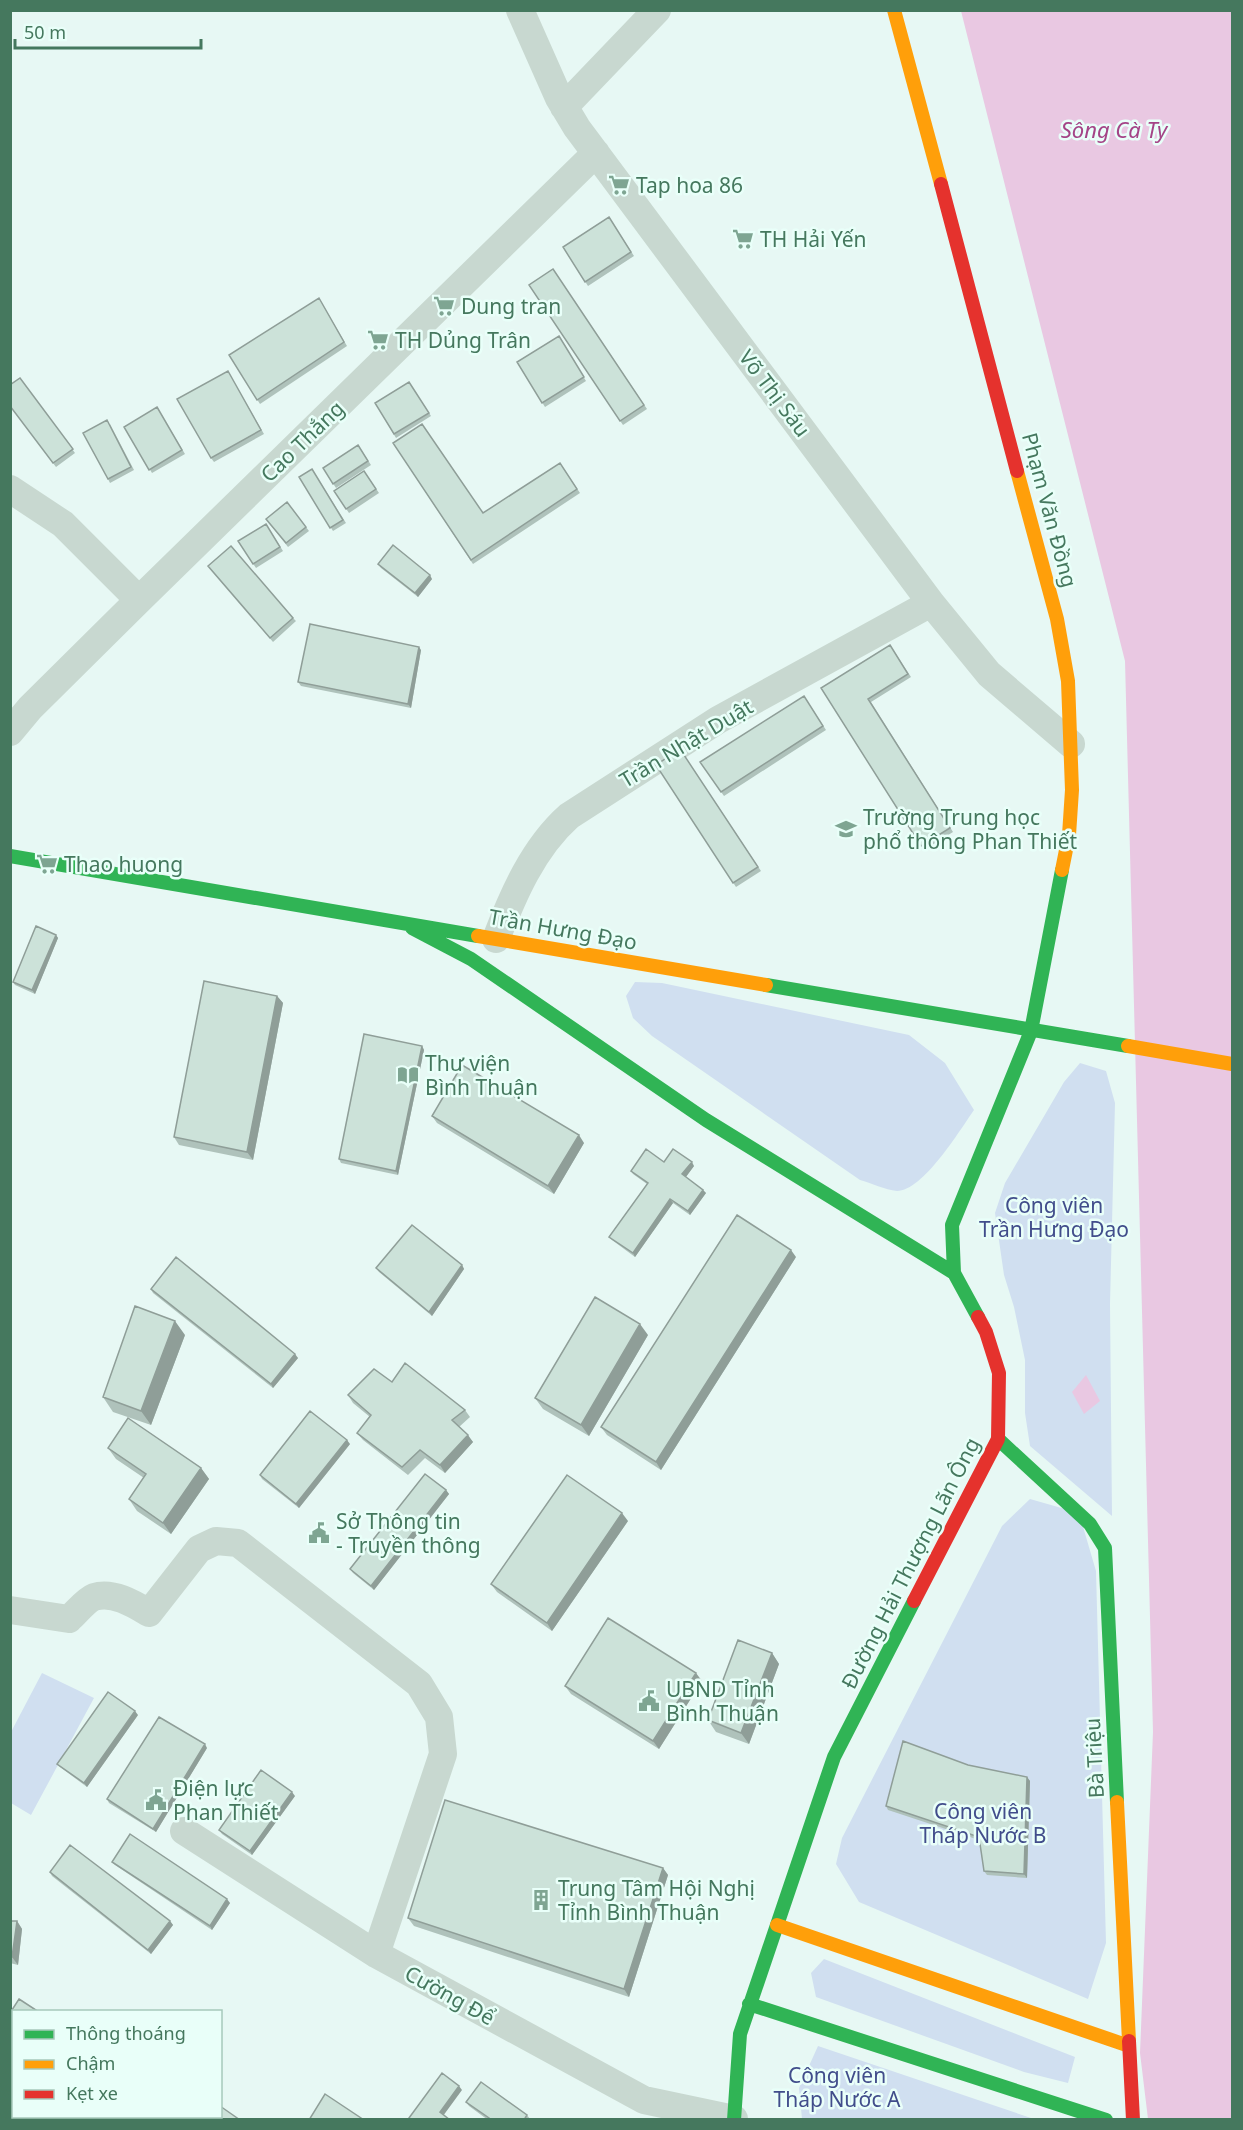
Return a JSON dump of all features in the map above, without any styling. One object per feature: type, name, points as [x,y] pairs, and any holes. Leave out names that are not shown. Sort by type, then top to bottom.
[{"type":"street","name":"Võ Thị Sáu","points":[[520,10],[564,107],[931,603],[989,674],[1071,744]]},
{"type":"street","points":[[564,107],[657,10]]},
{"type":"street","name":"Phạm Văn Đồng","points":[[894,10],[1057,619],[1068,681],[1071,744],[1069,835],[1031,1030]]},
{"type":"street","name":"Cao Thắng","points":[[10,732],[30,708],[139,600],[596,153]]},
{"type":"street","points":[[10,489],[63,524],[139,600]]},
{"type":"street","name":"Trần Nhật Duật","points":[[496,939],[515,891],[553,831],[569,816],[718,720],[931,603]]},
{"type":"street","name":"Trần Hưng Đạo","points":[[10,856],[1233,1065]]},
{"type":"street","points":[[402,923],[471,958],[706,1120],[954,1273]]},
{"type":"street","name":"Đường Hải Thượng Lãn Ông","points":[[734,2120],[740,2034],[834,1757],[998,1439],[996,1411],[999,1373],[986,1332],[954,1273],[952,1225],[1031,1030]]},
{"type":"street","name":"Bà Triệu","points":[[998,1439],[1090,1524],[1105,1548],[1133,2120]]},
{"type":"street","points":[[10,1610],[69,1619],[93,1597],[108,1596],[128,1601],[149,1613],[200,1549],[216,1541],[238,1543],[419,1684],[439,1717],[443,1754],[376,1954]]},
{"type":"street","name":"Cường Để","points":[[183,1831],[376,1954],[644,2100],[734,2120]]},
{"type":"street","points":[[777,1925],[1129,2046]]},
{"type":"street","points":[[749,2004],[1106,2120]]},
{"type":"green space","name":"Công viên Trần Hưng Đạo","points":[[635,982],[662,983],[909,1035],[945,1063],[974,1110],[929,1171],[907,1188],[897,1191],[860,1180],[652,1036],[633,1018],[626,996]]},
{"type":"green space","name":"Công viên Trần Hưng Đạo","points":[[1080,1063],[1106,1071],[1115,1103],[1110,1304],[1112,1516],[1030,1446],[1025,1413],[1025,1360],[1014,1307],[1004,1275],[995,1213],[1005,1183],[1064,1082]]},
{"type":"green space","name":"Công viên Tháp Nước B","points":[[1030,1499],[1079,1513],[1096,1571],[1106,1943],[1088,1999],[859,1902],[836,1864],[842,1838],[1002,1526]]},
{"type":"green space","points":[[42,1673],[94,1698],[31,1815],[11,1803],[11,1732]]},
{"type":"green space","points":[[824,1959],[1075,2057],[1068,2083],[1024,2072],[816,1997],[811,1973]]},
{"type":"green space","name":"Công viên Tháp Nước A","points":[[818,2046],[1034,2119],[802,2119],[799,2088]]},
{"type":"water","name":"Sông Cà Ty","points":[[961,11],[1232,11],[1232,2119],[1148,2119],[1140,2053],[1153,1732],[1125,661]]},
{"type":"water","points":[[1086,1375],[1100,1401],[1084,1414],[1072,1392]]},
{"type":"building","points":[[609,217],[631,252],[585,282],[563,247]]},
{"type":"building","points":[[553,269],[644,405],[620,421],[529,285]]},
{"type":"building","points":[[319,298],[344,342],[257,400],[229,355]]},
{"type":"building","points":[[559,336],[584,377],[542,403],[517,362]]},
{"type":"building","points":[[228,371],[261,430],[211,458],[177,399]]},
{"type":"building","points":[[20,378],[73,449],[53,463],[10,406],[10,385]]},
{"type":"building","points":[[409,382],[429,413],[394,434],[375,403]]},
{"type":"building","points":[[157,407],[182,450],[149,470],[124,427]]},
{"type":"building","points":[[107,420],[131,467],[108,479],[83,433]]},
{"type":"building","points":[[422,424],[483,513],[560,463],[577,489],[471,560],[393,443]]},
{"type":"building","points":[[358,445],[368,461],[333,484],[323,468]]},
{"type":"building","points":[[312,469],[343,520],[330,528],[299,477]]},
{"type":"building","points":[[364,471],[376,489],[346,509],[334,491]]},
{"type":"building","points":[[287,502],[306,527],[286,543],[266,519]]},
{"type":"building","points":[[266,524],[280,547],[253,564],[238,541]]},
{"type":"building","points":[[393,545],[430,575],[415,593],[378,564]]},
{"type":"building","points":[[231,546],[293,618],[270,638],[208,566]]},
{"type":"building","points":[[310,624],[419,647],[408,704],[298,682]]},
{"type":"building","points":[[890,645],[908,674],[868,699],[950,828],[921,846],[821,688]]},
{"type":"building","points":[[804,696],[823,726],[721,792],[700,762]]},
{"type":"building","points":[[680,749],[758,867],[733,883],[656,765]]},
{"type":"building","points":[[36,926],[56,935],[32,990],[13,982]]},
{"type":"building","points":[[204,981],[277,996],[247,1152],[174,1137]]},
{"type":"building","points":[[364,1034],[422,1046],[396,1171],[339,1159]]},
{"type":"building","points":[[462,1065],[579,1135],[548,1186],[432,1116]]},
{"type":"building","points":[[646,1149],[664,1162],[673,1149],[692,1162],[682,1174],[703,1190],[688,1211],[670,1199],[633,1253],[609,1237],[648,1183],[631,1171]]},
{"type":"building","points":[[737,1215],[791,1250],[656,1462],[601,1427]]},
{"type":"building","points":[[412,1225],[462,1265],[429,1312],[376,1268]]},
{"type":"building","points":[[176,1257],[295,1354],[271,1384],[151,1289]]},
{"type":"building","points":[[595,1297],[640,1324],[581,1425],[535,1398]]},
{"type":"building","points":[[135,1306],[175,1321],[141,1411],[103,1397]]},
{"type":"building","points":[[405,1363],[465,1410],[452,1420],[468,1435],[440,1465],[420,1450],[402,1467],[357,1433],[371,1415],[348,1395],[374,1369],[392,1382]]},
{"type":"building","points":[[310,1411],[347,1440],[296,1504],[260,1475]]},
{"type":"building","points":[[128,1418],[201,1468],[163,1523],[129,1499],[146,1474],[108,1448]]},
{"type":"building","points":[[425,1474],[446,1490],[371,1586],[350,1569]]},
{"type":"building","points":[[567,1475],[622,1513],[547,1623],[491,1584]]},
{"type":"building","points":[[608,1618],[696,1673],[653,1741],[565,1686]]},
{"type":"building","points":[[738,1640],[772,1653],[741,1733],[708,1720]]},
{"type":"building","points":[[108,1692],[135,1711],[84,1783],[57,1764]]},
{"type":"building","points":[[159,1717],[205,1744],[153,1829],[107,1799]]},
{"type":"building","points":[[903,1741],[968,1765],[1027,1777],[1024,1874],[984,1871],[979,1837],[886,1806]]},
{"type":"building","points":[[261,1770],[292,1792],[250,1851],[219,1830]]},
{"type":"building","name":"Trung Tâm Hội Nghị Tỉnh Bình Thuận","points":[[445,1800],[663,1868],[624,1989],[408,1918]]},
{"type":"building","points":[[130,1834],[227,1899],[210,1926],[112,1862]]},
{"type":"building","points":[[70,1845],[170,1921],[148,1950],[50,1872]]},
{"type":"building","points":[[10,1921],[17,1921],[12,1957],[10,1957]]},
{"type":"building","points":[[19,1999],[36,2010],[12,2010],[12,2080],[10,2082],[10,2013]]},
{"type":"building","points":[[442,2073],[459,2086],[440,2112],[450,2120],[411,2120],[409,2118]]},
{"type":"building","points":[[481,2082],[527,2115],[524,2120],[488,2120],[489,2118],[466,2102]]},
{"type":"building","points":[[325,2094],[364,2120],[309,2120]]},
{"type":"building","points":[[222,2107],[240,2120],[204,2120],[205,2118],[222,2118]]},
{"type":"traffic: fast","points":[[10,856],[478,936]]},
{"type":"traffic: fast","points":[[978,1317],[954,1273],[952,1225],[1031,1031],[1062,870]]},
{"type":"traffic: fast","points":[[412,928],[471,959],[706,1120],[954,1273]]},
{"type":"traffic: fast","points":[[766,985],[1128,1046]]},
{"type":"traffic: fast","points":[[998,1439],[1090,1524],[1105,1548],[1117,1802]]},
{"type":"traffic: fast","points":[[734,2120],[740,2034],[834,1757],[914,1601]]},
{"type":"traffic: fast","points":[[749,2004],[1106,2120]]},
{"type":"traffic: slow","points":[[894,10],[941,184]]},
{"type":"traffic: slow","points":[[1017,471],[1057,619],[1068,681],[1072,790],[1069,835],[1062,870]]},
{"type":"traffic: slow","points":[[478,936],[766,985]]},
{"type":"traffic: slow","points":[[1128,1046],[1232,1064]]},
{"type":"traffic: slow","points":[[1117,1802],[1129,2041]]},
{"type":"traffic: slow","points":[[777,1925],[1129,2046]]},
{"type":"traffic: jam","points":[[941,184],[1017,471]]},
{"type":"traffic: jam","points":[[914,1601],[998,1439],[999,1373],[986,1332],[978,1317]]},
{"type":"traffic: jam","points":[[1129,2041],[1133,2120]]},
{"type":"place","name":"Tap hoa 86","points":[[619,185]]},
{"type":"place","name":"TH Hải Yến","points":[[743,239]]},
{"type":"place","name":"Dung tran","points":[[444,306]]},
{"type":"place","name":"TH Dủng Trân","points":[[378,340]]},
{"type":"place","name":"Trường Trung học phổ thông Phan Thiết","points":[[846,829]]},
{"type":"place","name":"Thao huong","points":[[47,864]]},
{"type":"place","name":"Thư viện Bình Thuận","points":[[408,1075]]},
{"type":"place","name":"Sở Thông tin - Truyền thông","points":[[319,1533]]},
{"type":"place","name":"UBND Tỉnh Bình Thuận","points":[[649,1701]]},
{"type":"place","name":"Điện lực Phan Thiết","points":[[156,1800]]},
{"type":"place","name":"Trung Tâm Hội Nghị Tỉnh Bình Thuận","points":[[541,1900]]}]
